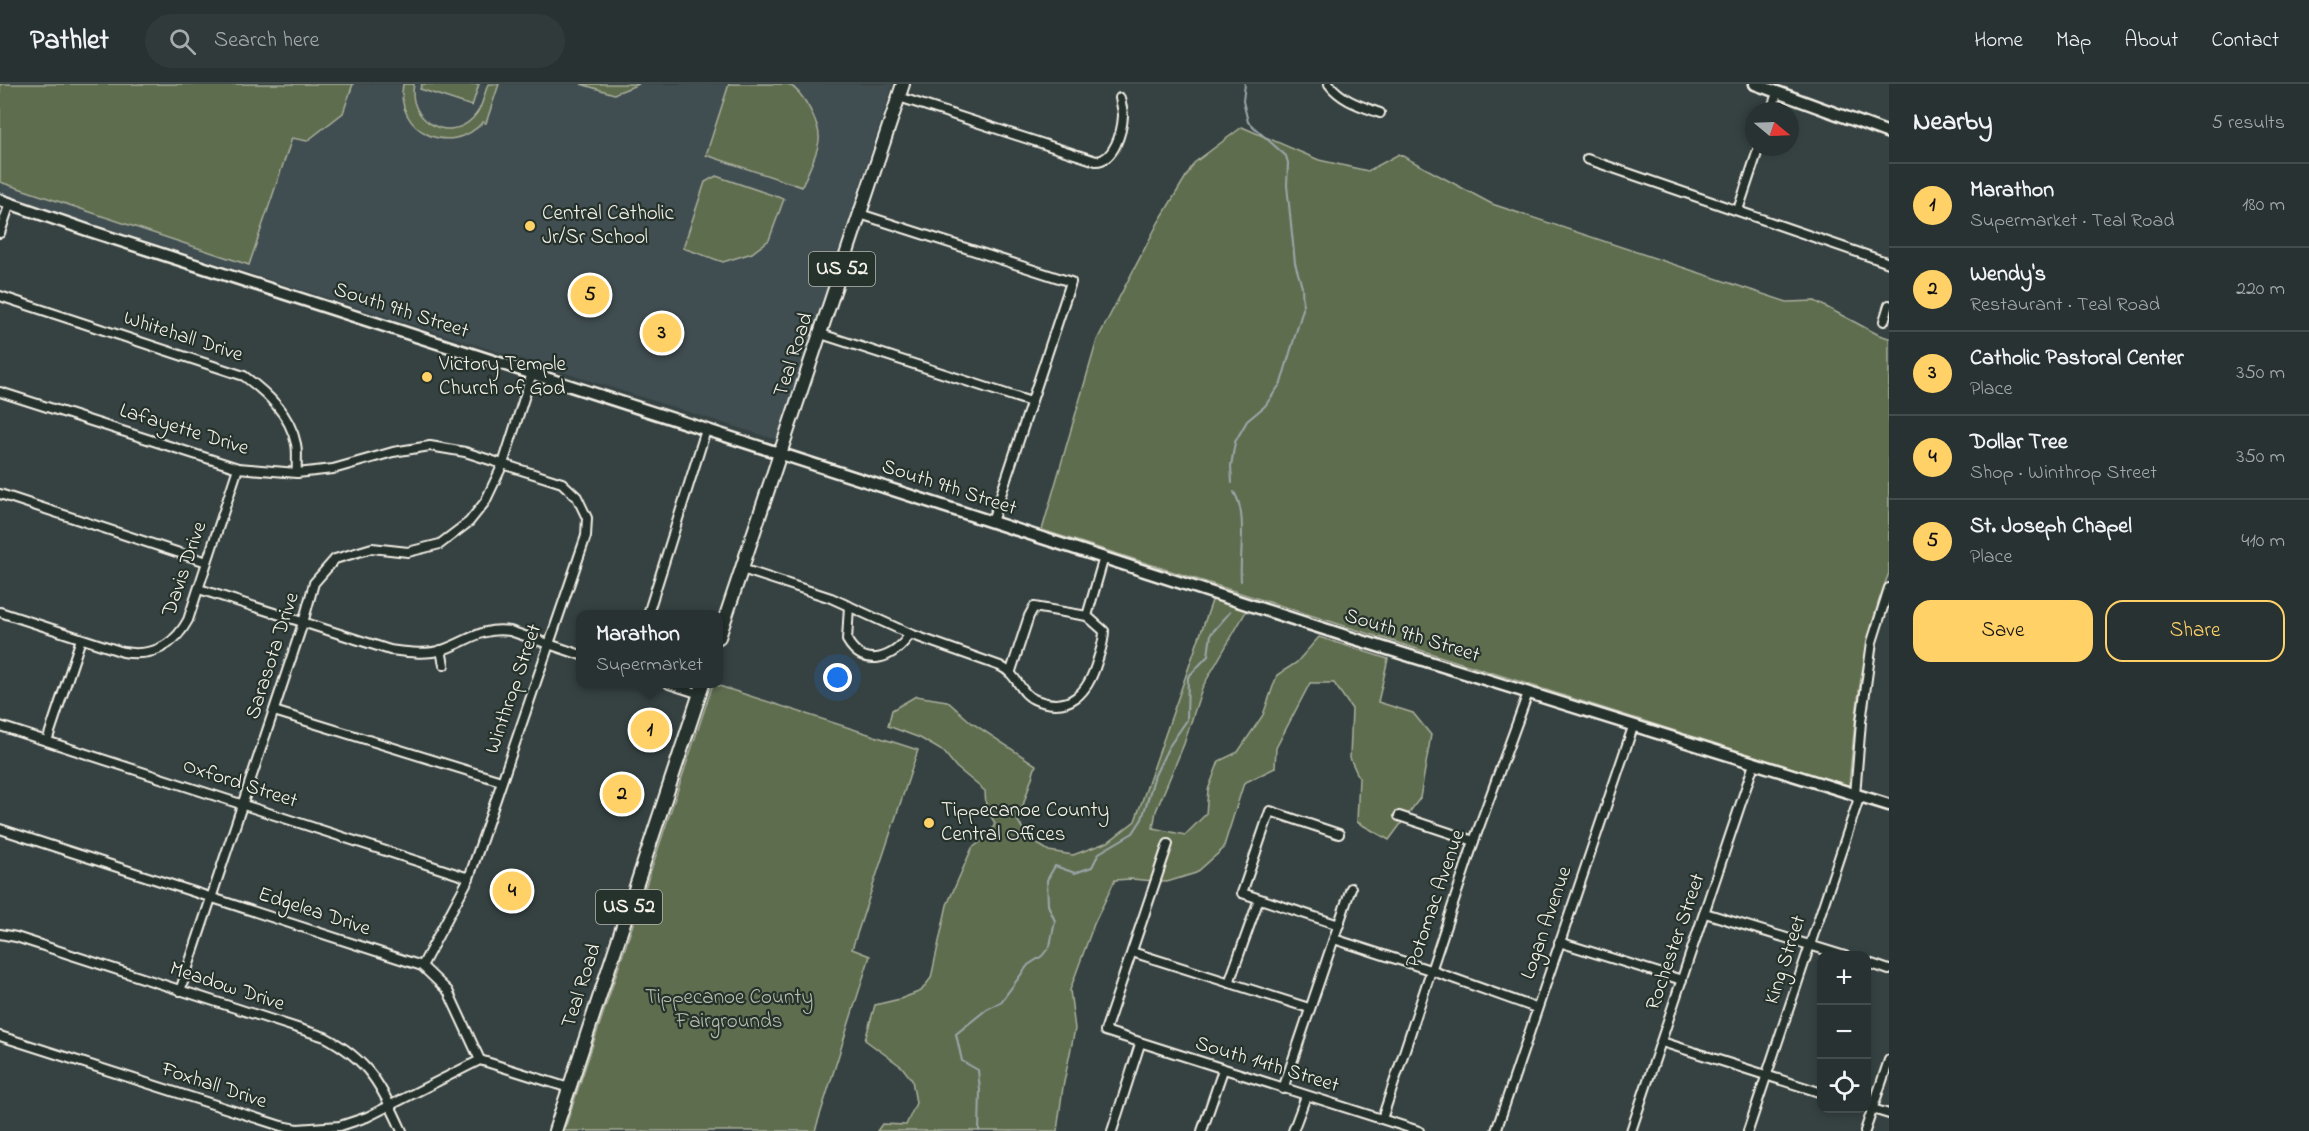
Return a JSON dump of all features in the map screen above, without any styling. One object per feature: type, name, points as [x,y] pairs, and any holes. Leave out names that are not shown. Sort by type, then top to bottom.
[{"type":"main road","name":"Teal Road","points":[[723,625],[903,84]]},
{"type":"main road","name":"Teal Road","points":[[555,1131],[702,689]]},
{"type":"street","points":[[1329,84],[1338,95],[1380,113]]},
{"type":"street","points":[[1755,84],[1889,133]]},
{"type":"street","points":[[1774,102],[1777,93]]},
{"type":"street","points":[[899,97],[1081,157],[1103,161],[1110,156],[1122,125],[1120,98]]},
{"type":"street","points":[[1738,210],[1756,156]]},
{"type":"street","points":[[1587,159],[1889,263]]},
{"type":"street","points":[[0,233],[5,201]]},
{"type":"street","name":"South 9th Street","points":[[5,201],[110,238],[992,522],[1857,798],[1889,806]]},
{"type":"street","points":[[860,214],[1071,282],[992,522]]},
{"type":"street","name":"Whitehall Drive","points":[[0,296],[244,376],[269,395],[287,420],[296,444],[297,473]]},
{"type":"street","points":[[1884,321],[1889,305]]},
{"type":"street","points":[[821,334],[1031,402]]},
{"type":"street","name":"Sarasota Drive","points":[[180,991],[303,623],[314,583],[335,559],[372,548],[408,552],[440,544],[469,522],[485,502],[502,464],[532,373]]},
{"type":"street","name":"Lafayette Drive","points":[[0,392],[238,468],[297,473],[333,469],[393,452],[430,446],[465,452],[502,464]]},
{"type":"street","points":[[650,610],[706,430]]},
{"type":"street","name":"Winthrop Street","points":[[422,966],[469,878],[586,536],[587,518],[578,498],[562,483],[502,464]]},
{"type":"street","name":"Davis Drive","points":[[0,612],[123,652],[136,654],[160,649],[181,633],[188,620],[238,468]]},
{"type":"street","points":[[0,495],[207,562]]},
{"type":"street","points":[[1087,616],[1104,557]]},
{"type":"street","points":[[742,569],[849,606],[910,634],[1011,671],[1027,694],[1036,700],[1058,704],[1069,702],[1088,687],[1104,639],[1104,631],[1098,623],[1087,616],[1034,607],[1011,671]]},
{"type":"street","name":"King Street","points":[[1748,1131],[1857,798],[1861,722],[1872,642],[1889,588]]},
{"type":"street","points":[[198,589],[390,650],[410,653],[441,650],[486,630],[498,630],[510,631],[576,653]]},
{"type":"street","points":[[849,606],[847,640],[859,655],[873,659],[897,650],[910,634]]},
{"type":"street","points":[[47,741],[81,639]]},
{"type":"street","points":[[441,650],[444,665]]},
{"type":"street","name":"Potomac Avenue","points":[[1382,1119],[1474,841],[1528,693]]},
{"type":"street","points":[[274,711],[501,781]]},
{"type":"street","name":"Oxford Street","points":[[0,726],[469,878]]},
{"type":"street","name":"Logan Avenue","points":[[1496,1131],[1536,1008],[1634,727]]},
{"type":"street","name":"Rochester Street","points":[[1631,1131],[1754,764]]},
{"type":"street","points":[[1339,834],[1270,811],[1242,893],[1339,925]]},
{"type":"street","points":[[1399,816],[1474,841]]},
{"type":"street","name":"Edgelea Drive","points":[[0,829],[422,966],[448,992],[480,1060]]},
{"type":"street","points":[[1168,844],[1132,952],[1309,1008]]},
{"type":"street","points":[[1283,1089],[1351,888]]},
{"type":"street","points":[[1229,983],[1259,899]]},
{"type":"street","points":[[1705,913],[1830,951]]},
{"type":"street","name":"Meadow Drive","points":[[0,934],[16,937],[325,1037],[344,1047],[360,1060],[375,1079],[402,1131]]},
{"type":"street","points":[[1334,939],[1536,1008]]},
{"type":"street","points":[[1559,942],[1682,980]]},
{"type":"street","name":"South 14th Street","points":[[1132,952],[1105,1031],[1382,1119],[1394,1127],[1419,1131]]},
{"type":"street","points":[[1871,965],[1889,970]]},
{"type":"street","name":"Foxhall Drive","points":[[0,1036],[281,1126],[304,1129],[340,1126],[390,1105],[480,1060]]},
{"type":"street","points":[[1662,1042],[1817,1092]]},
{"type":"street","points":[[1112,1131],[1140,1044]]},
{"type":"street","points":[[480,1060],[569,1088]]},
{"type":"street","points":[[1871,1105],[1889,1060]]},
{"type":"street","points":[[1202,1131],[1223,1070]]},
{"type":"street","points":[[1293,1131],[1306,1096]]},
{"type":"street","points":[[1871,1108],[1889,1114]]},
{"type":"street","points":[[1865,1131],[1869,1113]]},
{"type":"shaded area","points":[[0,84],[893,84],[777,440],[0,194]]},
{"type":"green space","points":[[0,84],[353,84],[343,113],[307,141],[292,138],[249,265],[0,182]]},
{"type":"green space","points":[[403,84],[414,84],[413,96],[422,117],[441,128],[452,129],[463,126],[473,118],[481,106],[488,84],[499,84],[486,123],[483,122],[470,133],[456,138],[441,138],[428,135],[416,127],[407,115],[403,101]]},
{"type":"green space","points":[[422,84],[479,84],[472,106],[420,89]]},
{"type":"green space","points":[[581,84],[639,84],[614,94]]},
{"type":"green space","points":[[729,84],[788,84],[805,101],[817,126],[819,141],[802,187],[706,155]]},
{"type":"green space","points":[[1242,127],[1319,160],[1368,171],[1399,154],[1492,204],[1787,302],[1815,301],[1889,338],[1889,573],[1866,651],[1857,705],[1849,786],[1042,530],[1097,340],[1158,223],[1194,163]]},
{"type":"green space","points":[[716,176],[784,199],[769,240],[752,253],[723,262],[683,248],[705,182]]},
{"type":"green space","points":[[1213,598],[1248,608],[1202,688],[1184,744],[1156,811],[1153,828],[1185,835],[1206,814],[1208,790],[1219,761],[1238,752],[1263,715],[1277,675],[1296,663],[1319,637],[1388,659],[1378,702],[1413,713],[1431,735],[1420,798],[1389,840],[1357,822],[1359,778],[1350,758],[1352,709],[1334,683],[1310,683],[1276,748],[1275,768],[1244,783],[1223,849],[1196,873],[1167,882],[1115,880],[1094,924],[1070,990],[1075,1029],[1057,1131],[877,1131],[882,1124],[906,1125],[916,1103],[912,1080],[902,1067],[865,1040],[875,1005],[921,991],[931,978],[947,905],[972,848],[990,835],[995,823],[986,809],[985,791],[956,767],[944,752],[920,738],[888,726],[892,710],[916,696],[947,701],[972,723],[1036,765],[1018,821],[1028,838],[1049,851],[1073,855],[1108,842],[1135,821]]},
{"type":"green space","name":"Tippecanoe County Fairgrounds","points":[[723,687],[918,750],[852,949],[870,956],[815,1131],[564,1131],[712,688]]},
{"type":"waterway","points":[[1232,483],[1231,466],[1235,442],[1247,421],[1265,406],[1281,383],[1303,309],[1302,287],[1295,263],[1287,185],[1288,163],[1286,156],[1248,122],[1243,101],[1245,84]]},
{"type":"waterway","points":[[1234,492],[1242,523],[1241,581]]},
{"type":"waterway","points":[[979,1131],[978,1070],[962,1061],[956,1034],[987,1009],[1001,1002],[1028,965],[1042,956],[1050,946],[1055,921],[1048,905],[1047,880],[1055,866],[1075,873],[1092,867],[1099,853],[1133,833],[1142,819],[1155,775],[1168,748],[1187,720],[1188,677],[1208,656],[1211,634],[1230,612]]},
{"type":"place","name":"Central Catholic Jr/Sr School","points":[[530,226]]},
{"type":"place","name":"St. Joseph Chapel","points":[[590,295]]},
{"type":"place","name":"Catholic Pastoral Center","points":[[662,333]]},
{"type":"place","name":"Victory Temple Church of God","points":[[427,377]]},
{"type":"place","name":"Marathon","points":[[650,730]]},
{"type":"place","name":"Wendy's","points":[[622,794]]},
{"type":"place","name":"Tippecanoe County Central Offices","points":[[929,823]]},
{"type":"place","name":"Dollar Tree","points":[[512,891]]}]
